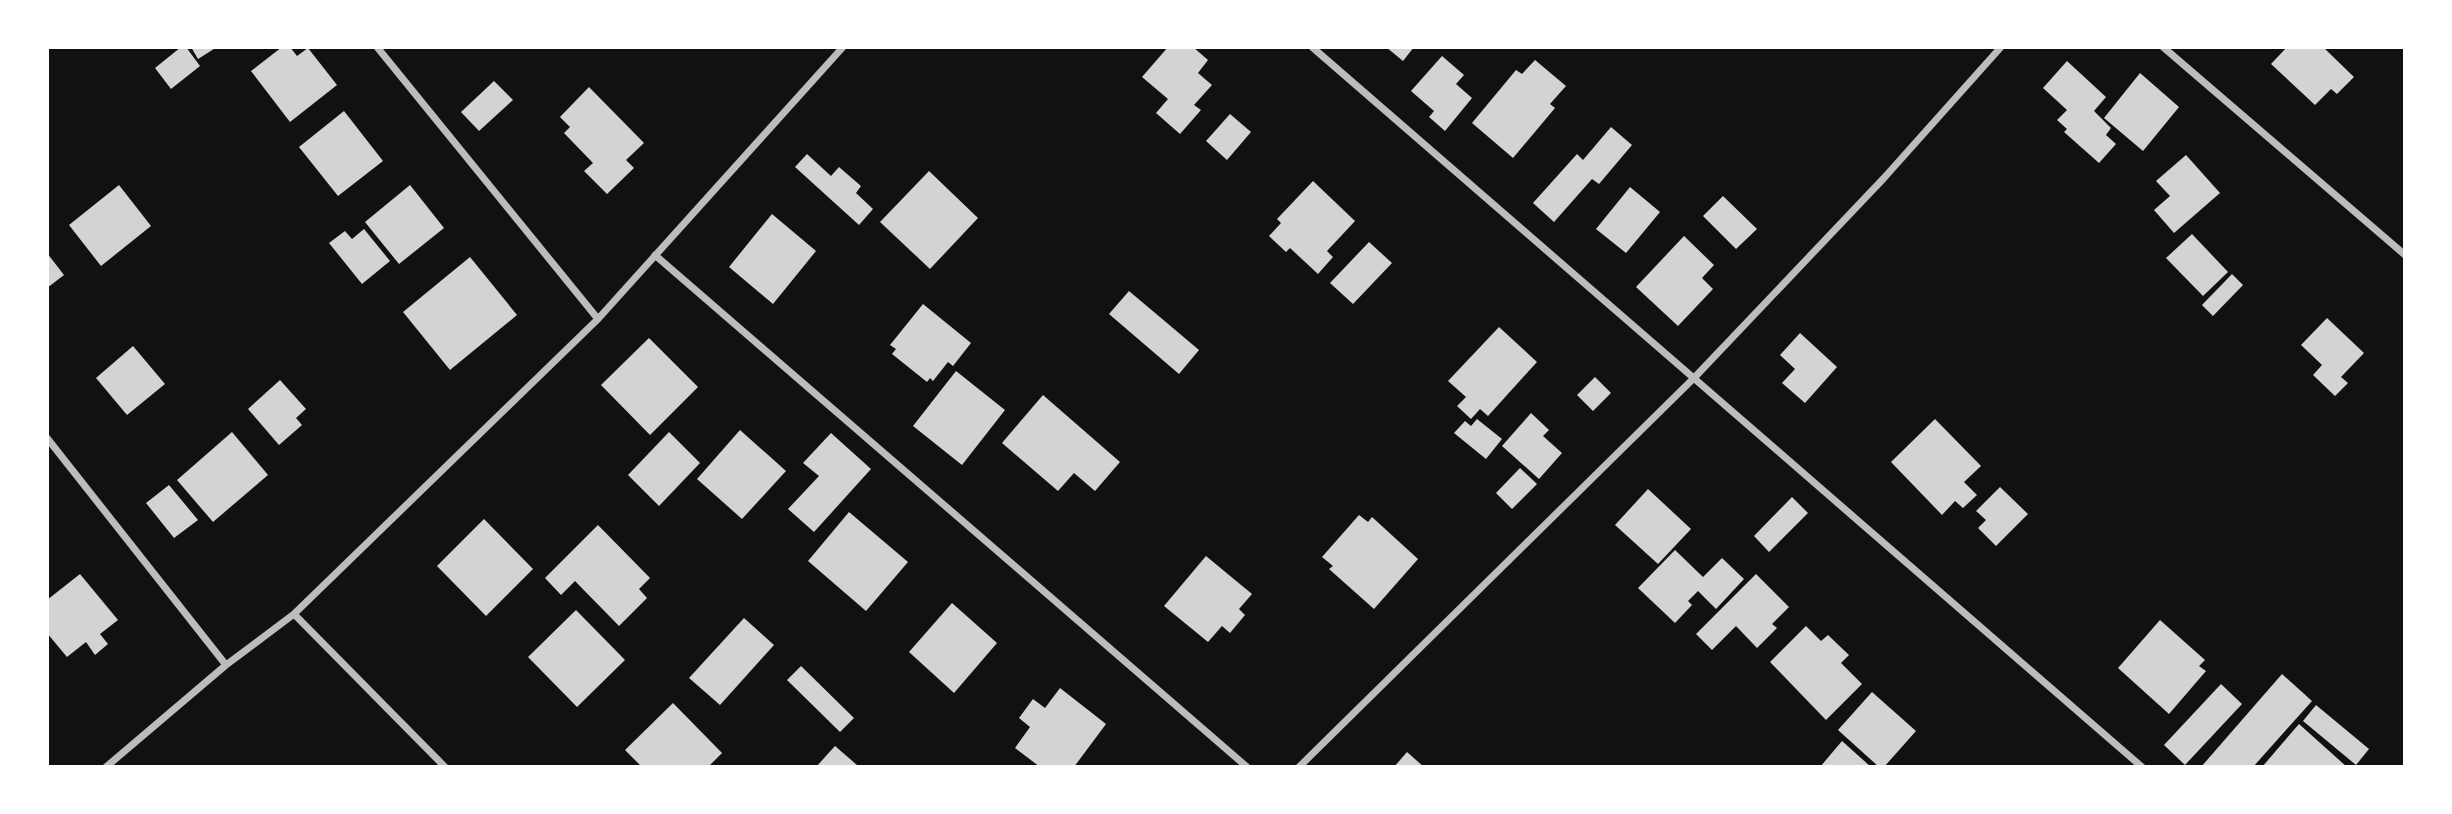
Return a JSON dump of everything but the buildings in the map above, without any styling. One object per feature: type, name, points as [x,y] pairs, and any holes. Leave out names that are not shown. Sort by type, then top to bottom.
[{"type":"street","points":[[377,47],[598,318]]},
{"type":"street","points":[[106,767],[226,665],[294,614],[598,318],[843,47]]},
{"type":"street","points":[[1312,47],[2142,767]]},
{"type":"street","points":[[1299,767],[1694,378],[1884,178],[2001,47]]},
{"type":"street","points":[[2163,47],[2405,254]]},
{"type":"street","points":[[655,255],[1247,767]]},
{"type":"street","points":[[47,438],[226,665]]},
{"type":"street","points":[[294,614],[445,767]]}]
